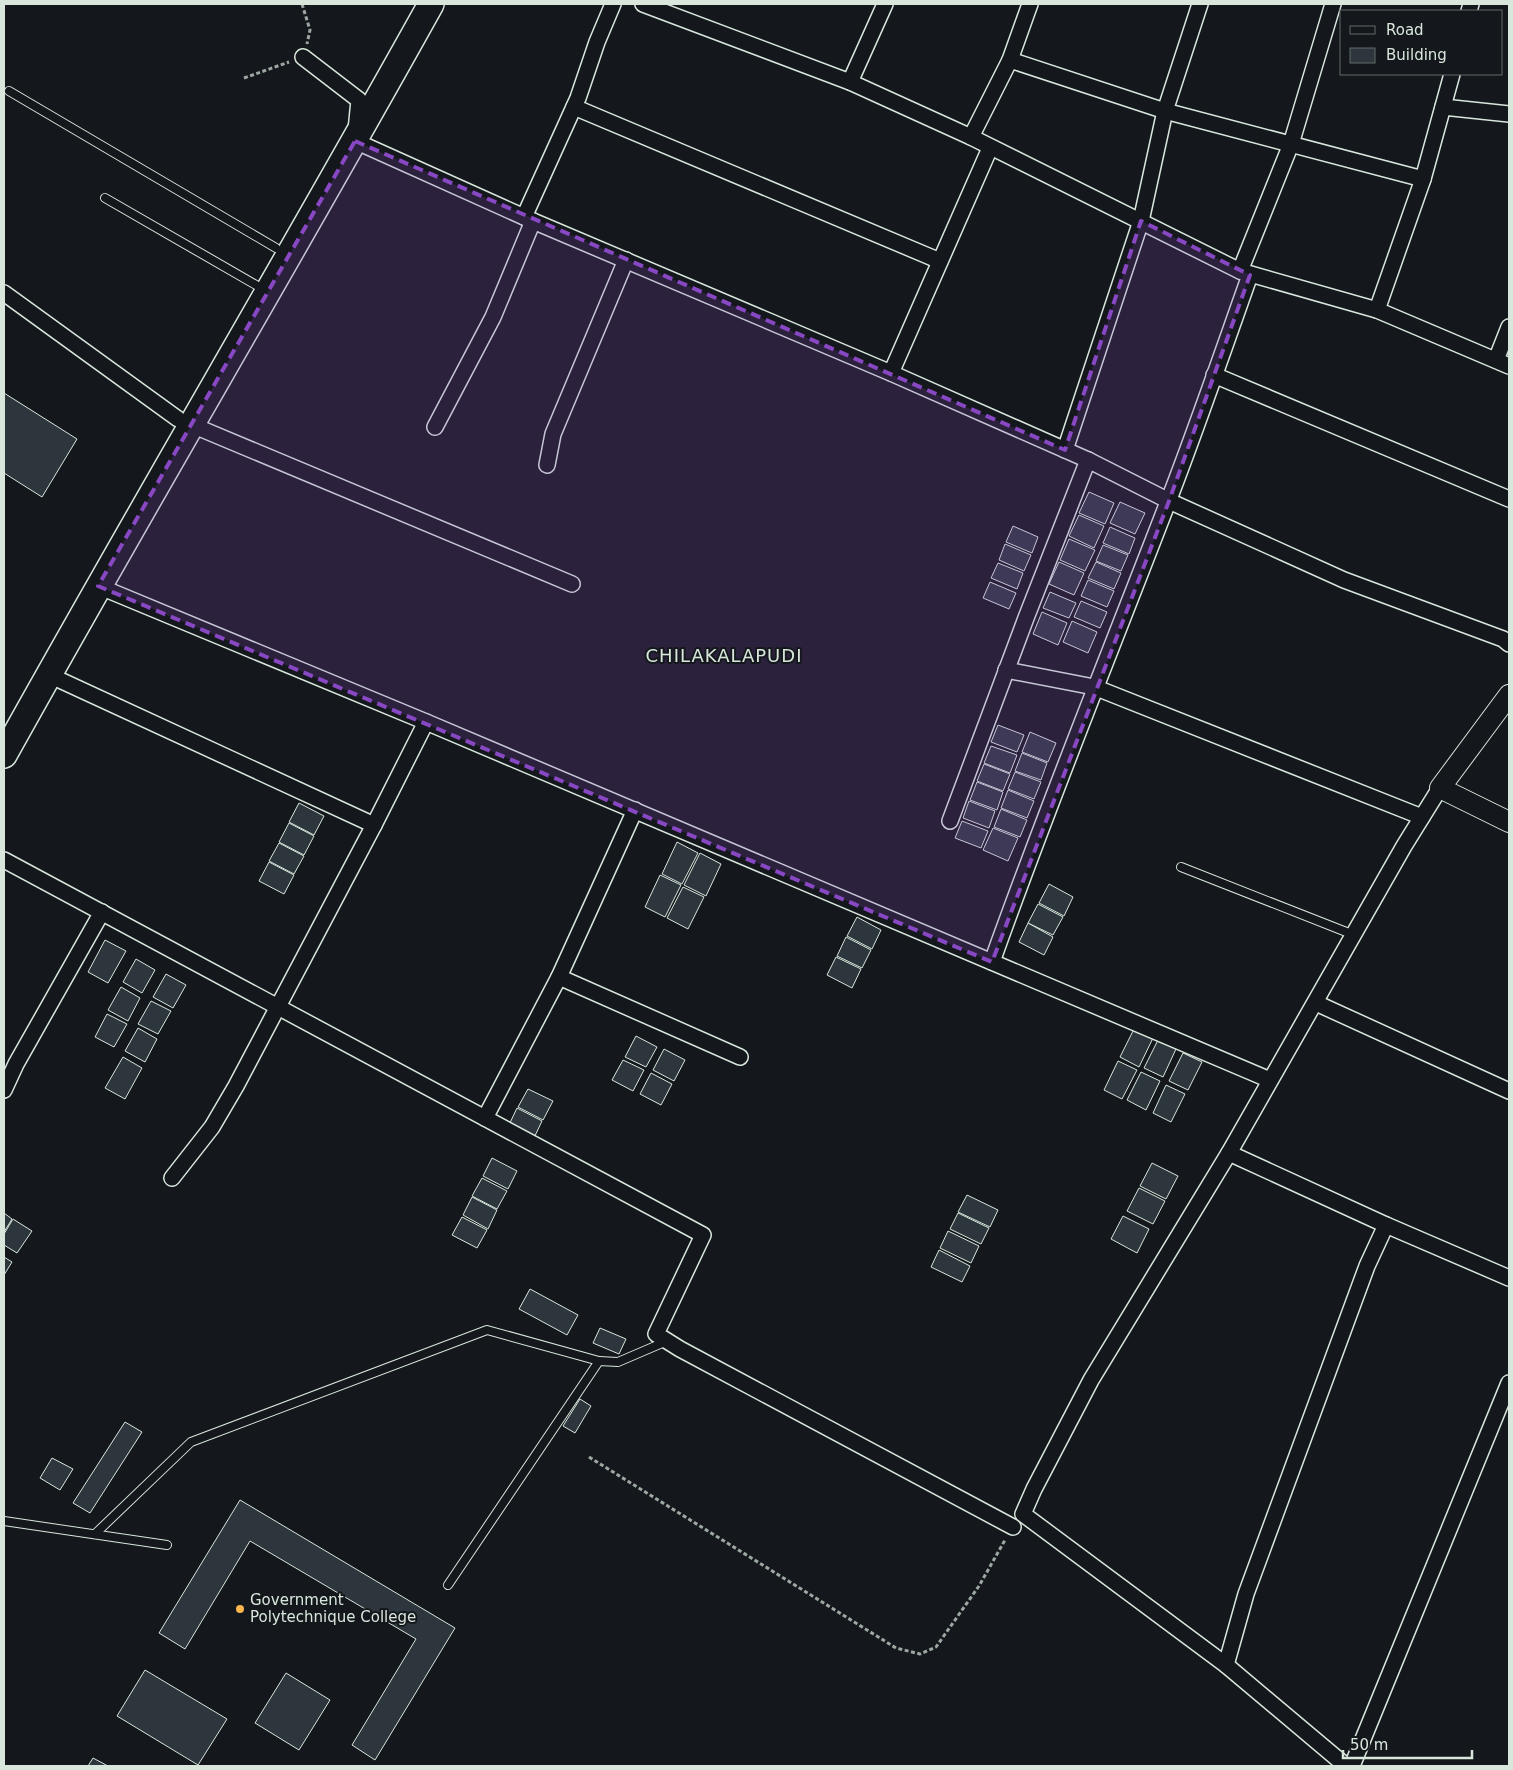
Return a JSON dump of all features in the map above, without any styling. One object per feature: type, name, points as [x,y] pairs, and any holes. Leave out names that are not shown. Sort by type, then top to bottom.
[{"type":"main road","points":[[4,755],[98,586],[256,284],[412,4]]},
{"type":"main road","points":[[4,722],[354,141],[431,4]]},
{"type":"street","points":[[435,427],[493,317],[528,219],[574,107],[613,4]]},
{"type":"street","points":[[643,4],[850,82],[971,138],[1245,273],[1377,310],[1503,363],[1509,327]]},
{"type":"street","points":[[850,82],[885,4]]},
{"type":"street","points":[[971,138],[1010,60],[1030,4]]},
{"type":"street","points":[[1065,450],[1141,221],[1165,111],[1200,4]]},
{"type":"street","points":[[992,962],[1026,866],[1094,687],[1169,501],[1214,375],[1245,273],[1291,144],[1332,4]]},
{"type":"street","points":[[303,57],[359,100],[354,141],[528,219],[890,373],[1088,460],[1169,501],[1344,580],[1503,639],[1509,644]]},
{"type":"street","points":[[1010,60],[1165,111],[1423,179]]},
{"type":"street","points":[[1377,310],[1423,179],[1452,75]]},
{"type":"street","points":[[574,107],[940,261]]},
{"type":"street","points":[[1443,107],[1509,114]]},
{"type":"street","points":[[890,373],[990,148]]},
{"type":"street","points":[[547,465],[553,434],[626,260]]},
{"type":"street","points":[[4,294],[185,422],[572,584]]},
{"type":"street","points":[[1214,375],[1509,499]]},
{"type":"street","points":[[950,821],[1006,670],[1088,460]]},
{"type":"street","points":[[98,586],[635,810],[1270,1080]]},
{"type":"street","points":[[1006,670],[1094,687],[1422,817]]},
{"type":"street","points":[[48,675],[374,825]]},
{"type":"street","points":[[1346,1766],[1226,1666],[1023,1514],[1034,1489],[1091,1380],[1229,1153],[1422,817],[1440,788],[1509,694]]},
{"type":"street","points":[[172,1178],[212,1127],[279,1007],[426,722]]},
{"type":"street","points":[[1440,788],[1509,822]]},
{"type":"street","points":[[485,1118],[559,977],[635,810]]},
{"type":"street","points":[[4,860],[703,1235],[656,1334],[1013,1527]]},
{"type":"street","points":[[5,1081],[102,912]]},
{"type":"street","points":[[559,977],[740,1058]]},
{"type":"street","points":[[1316,1003],[1509,1091]]},
{"type":"street","points":[[1229,1153],[1386,1225],[1509,1278]]},
{"type":"street","points":[[1226,1666],[1246,1594],[1367,1266],[1386,1225]]},
{"type":"street","points":[[1352,1766],[1509,1382]]},
{"type":"lane","points":[[10,91],[276,248]]},
{"type":"lane","points":[[105,198],[256,284]]},
{"type":"lane","points":[[1181,867],[1354,935]]},
{"type":"lane","points":[[95,1534],[191,1442],[487,1330],[599,1361],[618,1362],[666,1341]]},
{"type":"lane","points":[[448,1585],[599,1361]]},
{"type":"lane","points":[[4,1521],[167,1544]]},
{"type":"path","points":[[244,78],[303,57],[310,30],[302,4]]},
{"type":"path","points":[[589,1457],[896,1648],[920,1654],[936,1647],[953,1625],[979,1586],[1013,1527]]},
{"type":"highlighted area","points":[[355,141],[1065,450],[1141,221],[1250,275],[1169,501],[992,962],[98,586]]},
{"type":"building","points":[[4,393],[77,439],[42,497],[4,473]]},
{"type":"building","points":[[1089,492],[1114,503],[1105,524],[1079,513]]},
{"type":"building","points":[[1120,502],[1145,513],[1135,534],[1110,523]]},
{"type":"building","points":[[1079,515],[1104,526],[1094,548],[1069,536]]},
{"type":"building","points":[[1013,526],[1038,537],[1032,553],[1006,542]]},
{"type":"building","points":[[1110,527],[1135,538],[1129,554],[1103,543]]},
{"type":"building","points":[[1069,539],[1095,550],[1085,571],[1060,560]]},
{"type":"building","points":[[1005,544],[1031,555],[1024,571],[999,560]]},
{"type":"building","points":[[1103,545],[1128,555],[1121,571],[1096,561]]},
{"type":"building","points":[[1059,562],[1084,573],[1074,595],[1049,584]]},
{"type":"building","points":[[1096,562],[1121,573],[1114,589],[1088,578]]},
{"type":"building","points":[[998,563],[1023,573],[1017,589],[991,578]]},
{"type":"building","points":[[1088,580],[1114,591],[1107,607],[1081,596]]},
{"type":"building","points":[[990,582],[1016,593],[1009,609],[983,598]]},
{"type":"building","points":[[1050,592],[1076,603],[1069,618],[1043,608]]},
{"type":"building","points":[[1081,601],[1107,612],[1100,628],[1074,617]]},
{"type":"building","points":[[1042,612],[1067,623],[1058,645],[1033,634]]},
{"type":"building","points":[[1072,621],[1097,632],[1088,653],[1063,642]]},
{"type":"building","points":[[998,725],[1024,735],[1017,752],[991,742]]},
{"type":"building","points":[[1030,732],[1056,743],[1048,762],[1022,752]]},
{"type":"building","points":[[991,746],[1017,755],[1010,773],[984,763]]},
{"type":"building","points":[[1022,753],[1047,763],[1041,780],[1015,771]]},
{"type":"building","points":[[984,764],[1010,774],[1003,791],[977,781]]},
{"type":"building","points":[[1015,772],[1041,782],[1034,799],[1008,789]]},
{"type":"building","points":[[977,782],[1003,792],[997,810],[970,800]]},
{"type":"building","points":[[1008,790],[1034,801],[1027,818],[1001,808]]},
{"type":"building","points":[[969,801],[995,811],[989,828],[963,818]]},
{"type":"building","points":[[299,803],[324,816],[314,835],[289,822]]},
{"type":"building","points":[[1001,809],[1027,820],[1020,837],[994,827]]},
{"type":"building","points":[[962,821],[988,831],[981,848],[955,838]]},
{"type":"building","points":[[289,823],[314,836],[304,855],[279,842]]},
{"type":"building","points":[[993,828],[1018,838],[1008,861],[983,850]]},
{"type":"building","points":[[677,842],[698,853],[682,884],[662,874]]},
{"type":"building","points":[[279,843],[304,856],[294,874],[269,861]]},
{"type":"building","points":[[700,853],[721,864],[706,896],[684,885]]},
{"type":"building","points":[[269,862],[294,875],[284,894],[259,881]]},
{"type":"building","points":[[660,875],[681,885],[665,917],[645,907]]},
{"type":"building","points":[[1049,884],[1073,897],[1064,916],[1039,903]]},
{"type":"building","points":[[683,887],[704,897],[688,929],[667,918]]},
{"type":"building","points":[[1038,904],[1063,917],[1053,935],[1028,923]]},
{"type":"building","points":[[857,917],[881,930],[872,949],[847,936]]},
{"type":"building","points":[[1028,923],[1053,937],[1044,955],[1019,942]]},
{"type":"building","points":[[846,937],[871,950],[862,968],[837,956]]},
{"type":"building","points":[[105,940],[126,951],[108,983],[88,972]]},
{"type":"building","points":[[836,957],[861,969],[852,988],[827,975]]},
{"type":"building","points":[[136,959],[155,970],[142,993],[123,982]]},
{"type":"building","points":[[166,974],[186,985],[173,1008],[153,997]]},
{"type":"building","points":[[121,987],[140,998],[128,1021],[108,1010]]},
{"type":"building","points":[[151,1001],[171,1011],[158,1034],[138,1024]]},
{"type":"building","points":[[107,1014],[127,1024],[114,1047],[95,1037]]},
{"type":"building","points":[[138,1028],[157,1039],[145,1062],[125,1051]]},
{"type":"building","points":[[1134,1029],[1153,1038],[1139,1067],[1120,1057]]},
{"type":"building","points":[[636,1036],[657,1047],[646,1067],[625,1057]]},
{"type":"building","points":[[1158,1040],[1176,1049],[1163,1077],[1144,1068]]},
{"type":"building","points":[[664,1049],[685,1060],[674,1081],[653,1070]]},
{"type":"building","points":[[1183,1053],[1202,1062],[1188,1090],[1169,1081]]},
{"type":"building","points":[[123,1057],[142,1068],[125,1099],[105,1088]]},
{"type":"building","points":[[623,1060],[644,1070],[633,1091],[612,1080]]},
{"type":"building","points":[[1118,1061],[1137,1070],[1122,1099],[1104,1090]]},
{"type":"building","points":[[1141,1072],[1160,1081],[1146,1110],[1127,1100]]},
{"type":"building","points":[[651,1073],[672,1084],[661,1105],[640,1094]]},
{"type":"building","points":[[1166,1085],[1185,1094],[1171,1122],[1153,1113]]},
{"type":"building","points":[[528,1089],[553,1101],[543,1120],[518,1107]]},
{"type":"building","points":[[517,1108],[542,1121],[533,1140],[508,1127]]},
{"type":"building","points":[[492,1158],[517,1171],[508,1189],[483,1176]]},
{"type":"building","points":[[1152,1163],[1178,1176],[1166,1199],[1140,1186]]},
{"type":"building","points":[[482,1178],[507,1191],[497,1209],[472,1196]]},
{"type":"building","points":[[1139,1188],[1165,1201],[1153,1224],[1127,1211]]},
{"type":"building","points":[[967,1195],[998,1210],[990,1227],[958,1212]]},
{"type":"building","points":[[472,1197],[497,1210],[488,1229],[463,1215]]},
{"type":"building","points":[[4,1213],[12,1219],[4,1232]]},
{"type":"building","points":[[958,1213],[989,1228],[981,1244],[950,1229]]},
{"type":"building","points":[[1123,1216],[1149,1229],[1137,1253],[1111,1239]]},
{"type":"building","points":[[462,1217],[487,1230],[477,1248],[452,1235]]},
{"type":"building","points":[[13,1219],[32,1231],[17,1253],[4,1245],[4,1234]]},
{"type":"building","points":[[948,1231],[979,1246],[971,1263],[940,1248]]},
{"type":"building","points":[[939,1250],[970,1266],[962,1282],[931,1267]]},
{"type":"building","points":[[4,1257],[12,1262],[4,1275]]},
{"type":"building","points":[[530,1289],[578,1315],[567,1335],[519,1309]]},
{"type":"building","points":[[600,1328],[626,1339],[619,1354],[593,1343]]},
{"type":"building","points":[[580,1399],[591,1406],[575,1433],[563,1426]]},
{"type":"building","points":[[125,1422],[142,1432],[90,1513],[73,1503]]},
{"type":"building","points":[[52,1458],[73,1469],[60,1490],[40,1478]]},
{"type":"building","points":[[240,1500],[455,1628],[375,1760],[352,1745],[416,1639],[250,1541],[185,1649],[159,1633]]},
{"type":"building","points":[[145,1670],[227,1719],[198,1765],[117,1716]]},
{"type":"building","points":[[286,1673],[330,1700],[299,1750],[255,1723]]},
{"type":"building","points":[[93,1758],[108,1766],[88,1766]]},
{"type":"place","name":"Government Polytechnique College","points":[[240,1609]]},
{"type":"district","name":"CHILAKALAPUDI","points":[[724,656]]}]
